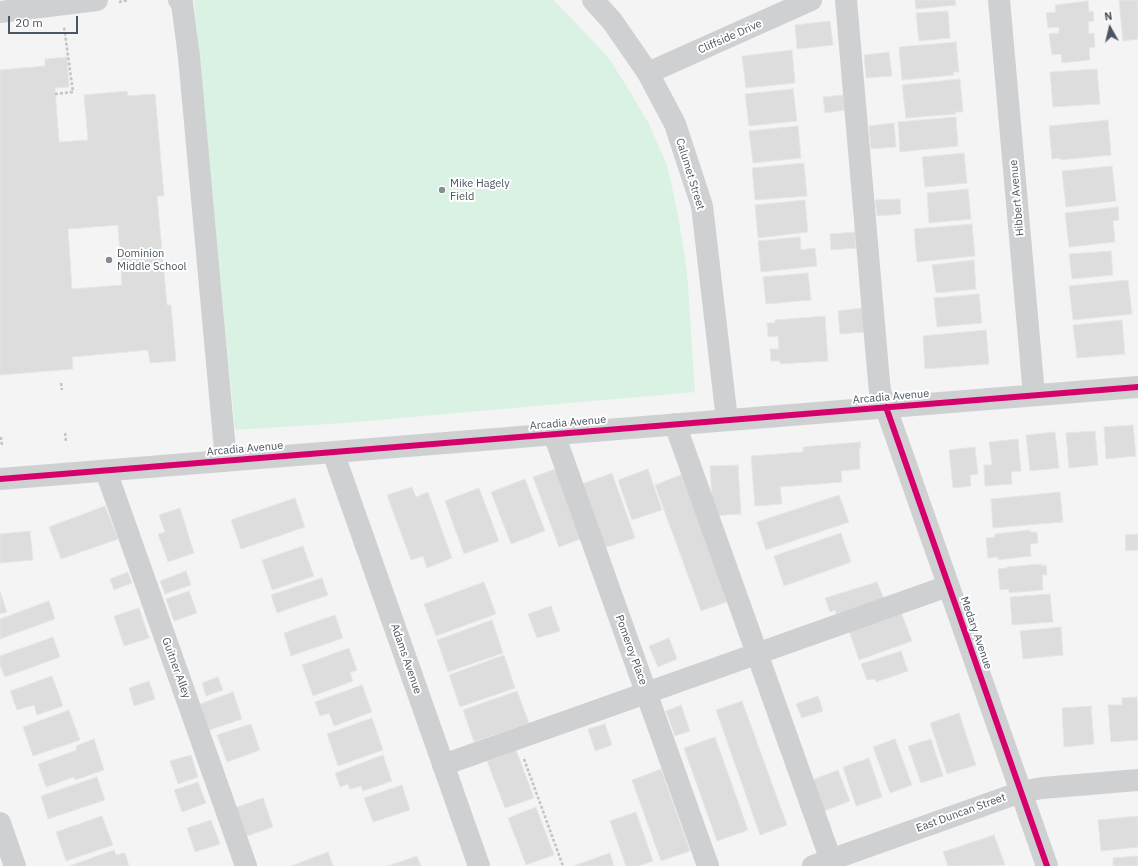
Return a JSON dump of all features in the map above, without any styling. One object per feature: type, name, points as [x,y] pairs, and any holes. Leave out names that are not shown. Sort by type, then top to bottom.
[{"type":"street","points":[[179,0],[182,3],[189,57],[226,461]]},
{"type":"street","name":"Calumet Street","points":[[593,0],[612,21],[648,74],[675,124],[702,206],[727,420]]},
{"type":"street","name":"Cliffside Drive","points":[[648,74],[811,0]]},
{"type":"street","name":"Medary Avenue","points":[[846,0],[878,382],[1047,866]]},
{"type":"street","name":"Hibbert Avenue","points":[[999,0],[1034,395]]},
{"type":"street","points":[[0,12],[106,1]]},
{"type":"street","name":"Arcadia Avenue","points":[[0,479],[1138,387]]},
{"type":"street","points":[[675,424],[757,653],[826,864]]},
{"type":"street","name":"Pomeroy Place","points":[[554,434],[708,866]]},
{"type":"street","name":"Adams Avenue","points":[[333,452],[479,866]]},
{"type":"street","name":"Guitner Alley","points":[[106,471],[246,866]]},
{"type":"street","points":[[443,764],[948,586]]},
{"type":"street","name":"East Duncan Street","points":[[826,864],[1021,792],[1042,788],[1138,780]]},
{"type":"street","points":[[0,823],[15,866]]},
{"type":"path","points":[[106,1],[128,0]]},
{"type":"path","points":[[55,94],[73,92],[64,25]]},
{"type":"path","points":[[61,383],[62,390]]},
{"type":"path","points":[[65,433],[66,442]]},
{"type":"path","points":[[1,437],[2,447]]},
{"type":"path","points":[[516,739],[563,866]]},
{"type":"green space","name":"Mike Hagely Field","points":[[194,0],[554,0],[608,57],[649,124],[667,165],[678,215],[687,272],[695,392],[344,423],[235,430]]},
{"type":"building","points":[[915,0],[955,0],[956,5],[916,9]]},
{"type":"building","points":[[1119,0],[1138,0],[1138,39],[1123,41]]},
{"type":"building","points":[[1088,1],[1089,12],[1093,11],[1094,21],[1088,22],[1089,34],[1094,33],[1095,47],[1089,48],[1090,60],[1062,63],[1061,54],[1052,55],[1049,34],[1059,33],[1059,27],[1048,28],[1046,13],[1056,12],[1055,5]]},
{"type":"building","points":[[948,11],[950,38],[919,41],[916,13]]},
{"type":"building","points":[[830,21],[833,45],[797,49],[795,25]]},
{"type":"building","points":[[956,42],[959,72],[953,72],[954,75],[902,80],[899,47]]},
{"type":"building","points":[[792,50],[795,83],[746,88],[742,56]]},
{"type":"building","points":[[889,52],[892,76],[866,78],[864,55]]},
{"type":"building","points":[[67,57],[69,87],[55,88],[59,142],[88,140],[84,95],[127,91],[128,96],[155,94],[164,196],[157,196],[167,305],[171,305],[176,361],[150,363],[148,350],[72,357],[73,369],[0,375],[0,70],[45,66],[45,59]],"holes":[[[118,225],[122,285],[72,289],[68,229]]]},
{"type":"building","points":[[1097,69],[1100,104],[1053,107],[1050,72]]},
{"type":"building","points":[[960,79],[963,112],[955,112],[956,114],[906,118],[902,85]]},
{"type":"building","points":[[793,89],[797,121],[749,126],[745,94]]},
{"type":"building","points":[[843,95],[845,110],[825,113],[823,97]]},
{"type":"building","points":[[956,117],[958,146],[900,152],[898,122]]},
{"type":"building","points":[[1108,120],[1111,155],[1060,160],[1060,158],[1052,159],[1049,126]]},
{"type":"building","points":[[894,123],[896,147],[871,149],[869,126]]},
{"type":"building","points":[[798,126],[801,158],[753,163],[749,131]]},
{"type":"building","points":[[964,153],[967,183],[925,187],[922,157]]},
{"type":"building","points":[[804,163],[807,196],[755,200],[752,168]]},
{"type":"building","points":[[1112,166],[1116,201],[1066,207],[1062,171]]},
{"type":"building","points":[[968,189],[971,219],[929,223],[927,193]]},
{"type":"building","points":[[900,199],[901,214],[877,216],[875,200]]},
{"type":"building","points":[[805,200],[808,232],[758,238],[755,205]]},
{"type":"building","points":[[1118,207],[1119,220],[1113,221],[1115,242],[1069,247],[1065,213]]},
{"type":"building","points":[[972,224],[975,256],[917,262],[914,229]]},
{"type":"building","points":[[855,232],[856,248],[831,250],[830,234]]},
{"type":"building","points":[[800,237],[801,250],[815,248],[817,266],[761,272],[758,241]]},
{"type":"building","points":[[1111,251],[1113,275],[1072,279],[1069,254]]},
{"type":"building","points":[[974,260],[976,289],[936,293],[932,265]]},
{"type":"building","points":[[808,273],[811,300],[766,304],[763,277]]},
{"type":"building","points":[[1128,280],[1132,314],[1073,320],[1069,286]]},
{"type":"building","points":[[979,294],[982,323],[937,327],[934,298]]},
{"type":"building","points":[[863,308],[865,332],[840,334],[838,311]]},
{"type":"building","points":[[825,316],[828,361],[780,364],[780,361],[771,361],[770,349],[779,349],[778,336],[768,337],[767,323],[775,323],[775,320]]},
{"type":"building","points":[[1122,320],[1125,354],[1077,358],[1073,325]]},
{"type":"building","points":[[986,330],[989,364],[925,369],[923,336]]},
{"type":"building","points":[[1133,425],[1136,456],[1106,459],[1104,427]]},
{"type":"building","points":[[1095,431],[1098,465],[1069,468],[1066,433]]},
{"type":"building","points":[[1055,432],[1059,468],[1030,471],[1026,435]]},
{"type":"building","points":[[1018,439],[1021,471],[1011,472],[1012,484],[985,486],[984,465],[992,465],[989,442]]},
{"type":"building","points":[[860,442],[860,469],[841,471],[842,482],[780,487],[782,504],[755,506],[751,456],[803,452],[803,447]]},
{"type":"building","points":[[975,447],[978,474],[970,475],[971,486],[953,488],[949,450]]},
{"type":"building","points":[[738,465],[741,514],[713,516],[710,466]]},
{"type":"building","points":[[558,468],[583,538],[559,547],[533,477]]},
{"type":"building","points":[[648,469],[662,510],[632,520],[618,480]]},
{"type":"building","points":[[612,473],[635,538],[604,548],[582,484]]},
{"type":"building","points":[[683,474],[729,601],[701,611],[655,485]]},
{"type":"building","points":[[525,479],[545,531],[511,544],[491,492]]},
{"type":"building","points":[[412,487],[416,497],[428,492],[452,558],[427,568],[423,556],[411,560],[387,495]]},
{"type":"building","points":[[479,488],[499,541],[464,554],[445,501]]},
{"type":"building","points":[[1060,492],[1063,522],[993,528],[991,499]]},
{"type":"building","points":[[839,495],[849,522],[766,550],[757,522]]},
{"type":"building","points":[[295,498],[305,527],[241,549],[231,520]]},
{"type":"building","points":[[105,506],[118,539],[61,559],[49,527]]},
{"type":"building","points":[[180,508],[194,553],[168,562],[158,534],[165,532],[159,515]]},
{"type":"building","points":[[1030,530],[1030,532],[1037,532],[1038,543],[1030,544],[1031,556],[998,560],[998,557],[988,558],[986,538],[995,537],[995,534]]},
{"type":"building","points":[[30,531],[33,560],[0,563],[0,534]]},
{"type":"building","points":[[841,533],[851,562],[784,586],[774,556]]},
{"type":"building","points":[[1138,534],[1138,550],[1126,551],[1125,535]]},
{"type":"building","points":[[303,546],[314,576],[272,590],[262,560]]},
{"type":"building","points":[[1041,564],[1041,566],[1046,565],[1047,575],[1042,575],[1043,590],[1009,593],[1009,589],[1000,590],[998,569]]},
{"type":"building","points":[[186,571],[191,585],[165,594],[160,581]]},
{"type":"building","points":[[128,572],[132,583],[114,590],[110,579]]},
{"type":"building","points":[[322,578],[328,595],[277,613],[271,595]]},
{"type":"building","points":[[484,582],[496,614],[436,636],[424,604]]},
{"type":"building","points":[[877,582],[884,599],[836,614],[835,610],[830,612],[825,598]]},
{"type":"building","points":[[189,591],[197,613],[174,621],[166,599]]},
{"type":"building","points":[[0,592],[7,612],[0,614]]},
{"type":"building","points":[[1050,594],[1053,622],[1012,625],[1010,597]]},
{"type":"building","points":[[49,601],[55,619],[0,639],[0,619]]},
{"type":"building","points":[[551,606],[560,631],[537,638],[528,614]]},
{"type":"building","points":[[139,608],[149,638],[124,646],[114,616]]},
{"type":"building","points":[[901,612],[912,641],[859,660],[849,631]]},
{"type":"building","points":[[335,615],[343,638],[291,656],[284,633]]},
{"type":"building","points":[[492,620],[503,653],[448,672],[437,640]]},
{"type":"building","points":[[1061,627],[1063,655],[1023,659],[1020,631]]},
{"type":"building","points":[[53,637],[60,657],[5,677],[0,665],[0,656]]},
{"type":"building","points":[[669,638],[677,659],[658,667],[649,646]]},
{"type":"building","points":[[349,648],[357,670],[350,673],[353,681],[313,696],[302,665]]},
{"type":"building","points":[[901,651],[908,671],[876,682],[875,679],[867,680],[861,664]]},
{"type":"building","points":[[504,655],[515,688],[460,707],[449,675]]},
{"type":"building","points":[[52,676],[63,706],[37,715],[34,705],[17,710],[10,691]]},
{"type":"building","points":[[218,677],[223,690],[206,696],[202,683]]},
{"type":"building","points":[[149,681],[155,699],[134,706],[129,688]]},
{"type":"building","points":[[362,685],[372,712],[334,726],[329,713],[320,716],[315,702]]},
{"type":"building","points":[[517,691],[529,723],[474,742],[463,710]]},
{"type":"building","points":[[233,692],[242,719],[209,730],[200,704]]},
{"type":"building","points":[[818,696],[823,711],[802,718],[796,704]]},
{"type":"building","points":[[1137,697],[1138,740],[1111,742],[1108,705],[1122,705],[1122,698]]},
{"type":"building","points":[[742,701],[787,825],[760,835],[716,710]]},
{"type":"building","points":[[681,705],[690,731],[675,736],[666,711]]},
{"type":"building","points":[[1091,706],[1094,744],[1064,747],[1062,708]]},
{"type":"building","points":[[69,710],[80,740],[33,756],[23,727]]},
{"type":"building","points":[[959,713],[976,765],[947,774],[930,723]]},
{"type":"building","points":[[372,718],[383,750],[338,766],[327,734]]},
{"type":"building","points":[[251,724],[260,750],[227,762],[217,735]]},
{"type":"building","points":[[605,724],[612,745],[595,751],[588,729]]},
{"type":"building","points":[[715,737],[748,830],[717,841],[684,748]]},
{"type":"building","points":[[94,739],[104,770],[75,780],[74,777],[46,787],[38,764],[77,750],[76,746]]},
{"type":"building","points":[[895,739],[912,785],[890,793],[873,747]]},
{"type":"building","points":[[931,739],[943,776],[921,783],[908,746]]},
{"type":"building","points":[[516,750],[534,798],[505,808],[487,761]]},
{"type":"building","points":[[191,755],[198,777],[178,784],[170,761]]},
{"type":"building","points":[[383,755],[392,781],[363,791],[361,786],[350,789],[348,784],[340,787],[335,773]]},
{"type":"building","points":[[869,758],[882,797],[856,806],[843,767]]},
{"type":"building","points":[[661,769],[690,851],[661,861],[632,780]]},
{"type":"building","points":[[838,770],[850,801],[824,811],[812,780]]},
{"type":"building","points":[[97,777],[105,800],[48,819],[41,796]]},
{"type":"building","points":[[198,782],[206,803],[182,812],[174,790]]},
{"type":"building","points":[[402,785],[410,810],[373,822],[364,798]]},
{"type":"building","points":[[263,798],[273,827],[244,837],[234,808]]},
{"type":"building","points":[[536,807],[554,855],[526,865],[508,818]]},
{"type":"building","points":[[636,812],[653,861],[638,866],[626,866],[610,821]]},
{"type":"building","points":[[102,816],[113,845],[66,861],[56,832]]},
{"type":"building","points":[[1138,816],[1138,847],[1101,851],[1098,820]]},
{"type":"building","points":[[211,820],[220,844],[195,852],[187,828]]},
{"type":"building","points":[[994,835],[1005,865],[948,866],[943,852]]},
{"type":"building","points":[[114,850],[116,855],[125,853],[129,866],[69,866]]},
{"type":"building","points":[[328,852],[333,866],[291,866]]},
{"type":"building","points":[[610,853],[614,866],[573,866]]},
{"type":"building","points":[[417,856],[421,866],[388,866]]},
{"type":"building","points":[[1138,856],[1138,866],[1113,866],[1113,858]]},
{"type":"cycle path","points":[[0,479],[1138,387]]},
{"type":"cycle path","points":[[886,407],[1047,866]]},
{"type":"place","name":"Mike Hagely Field","points":[[442,190]]},
{"type":"place","name":"Dominion Middle School","points":[[109,260]]}]
